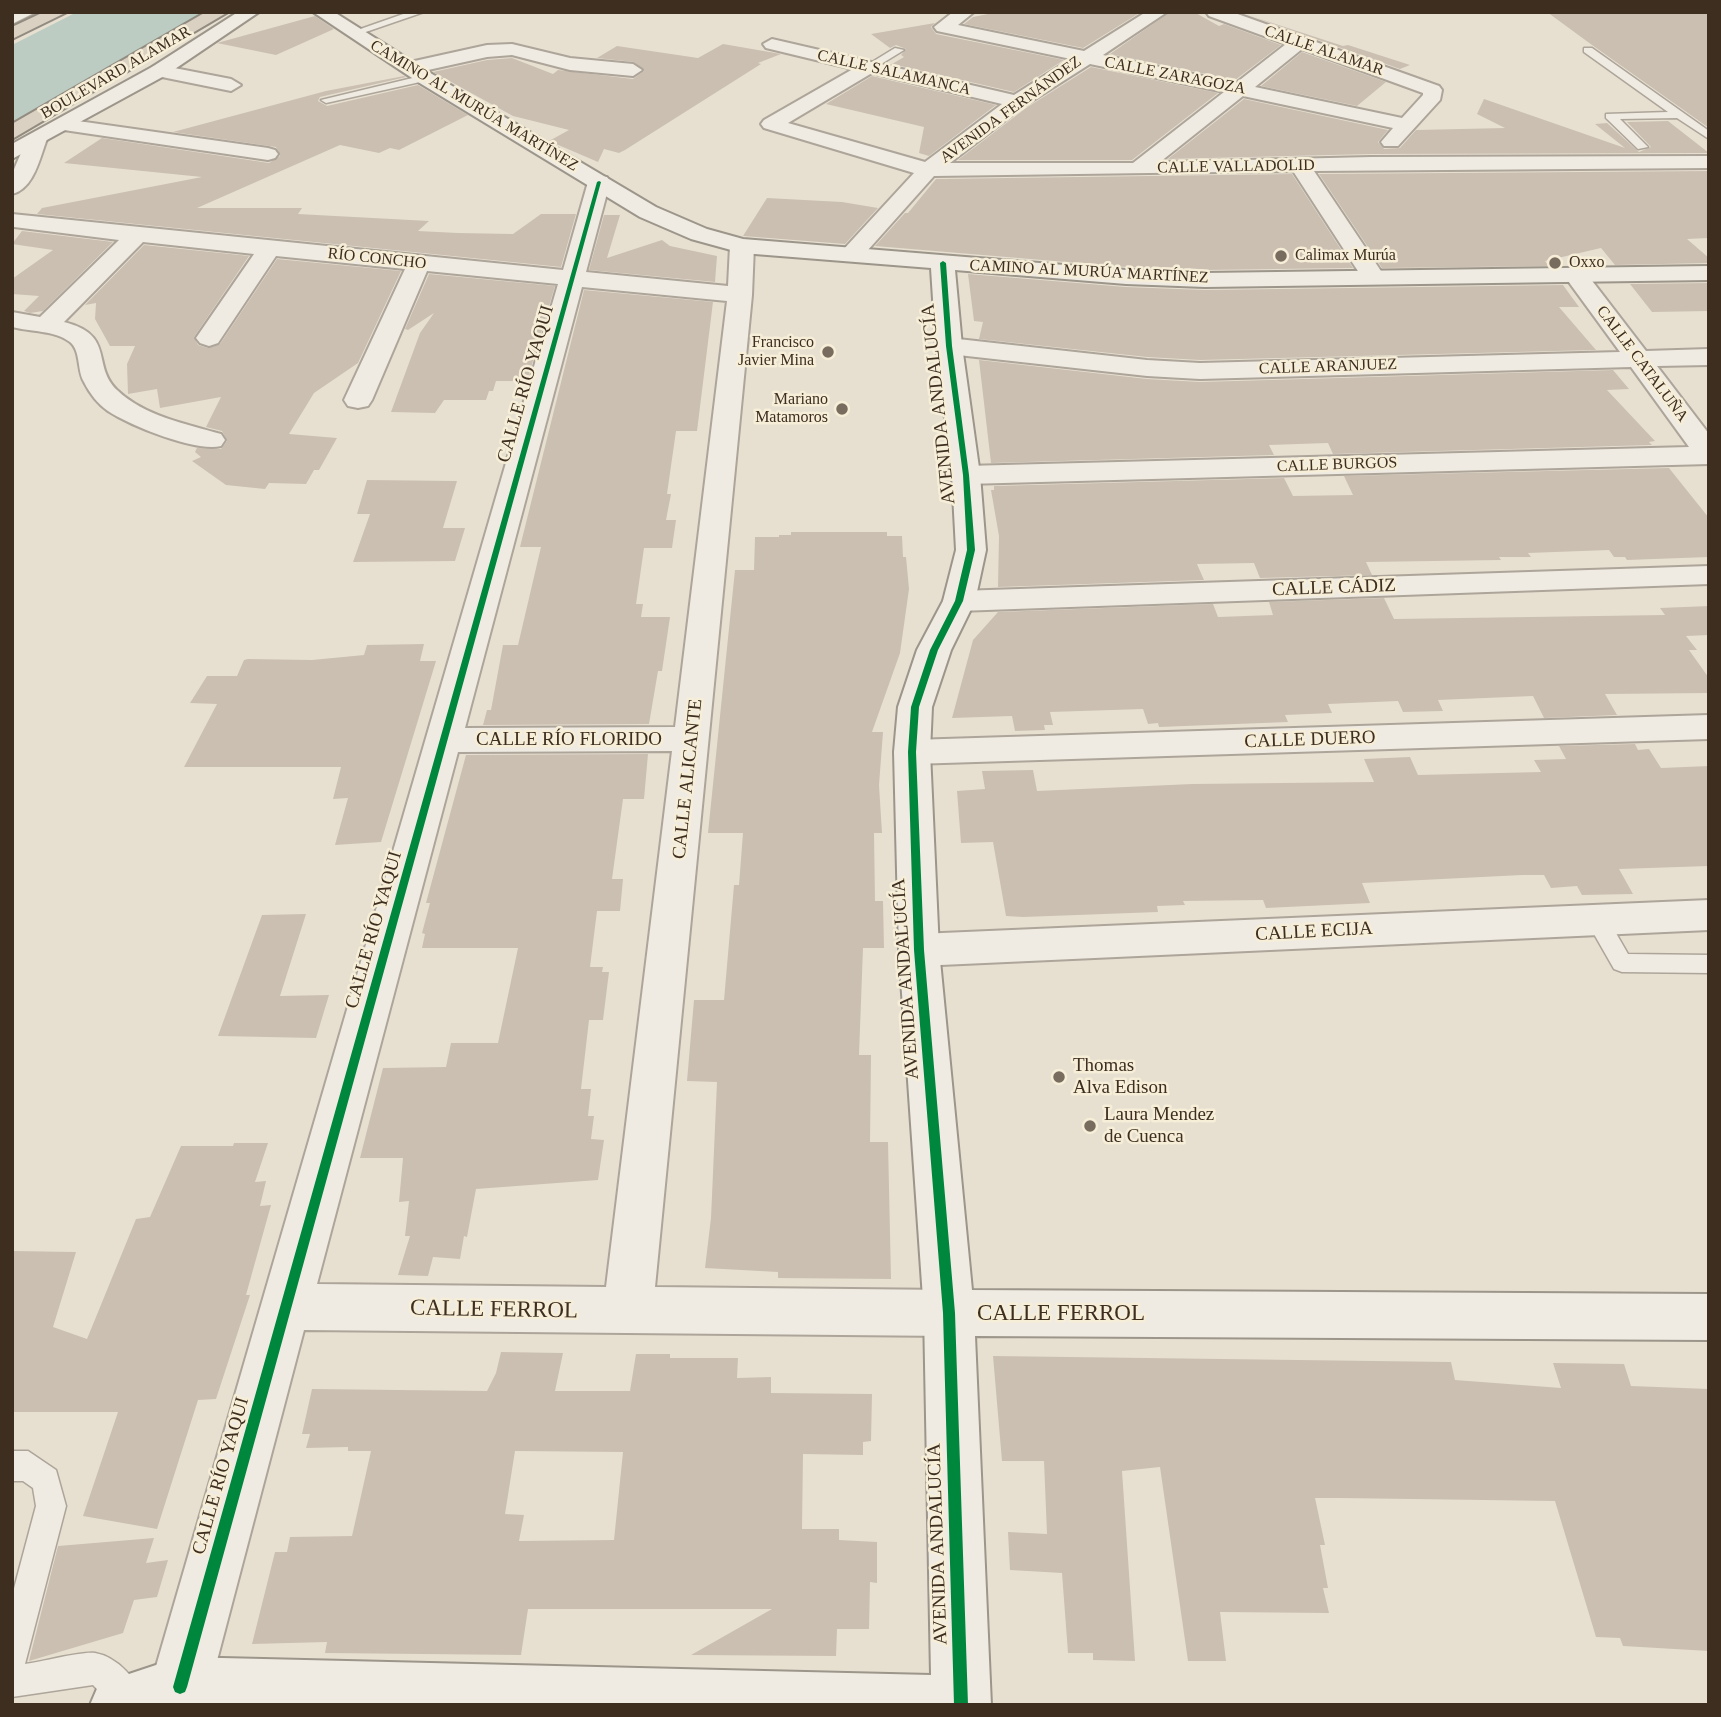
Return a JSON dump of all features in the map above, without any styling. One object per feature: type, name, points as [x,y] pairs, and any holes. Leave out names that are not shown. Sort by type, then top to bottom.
[{"type":"highway","points":[[12,34],[58,12]]},
{"type":"highway","name":"BOULEVARD ALAMAR","points":[[12,133],[219,12]]},
{"type":"street","points":[[12,19],[27,12]]},
{"type":"street","points":[[159,71],[250,12]]},
{"type":"street","points":[[12,153],[270,12]]},
{"type":"street","name":"CAMINO AL MURÚA MARTÍNEZ","points":[[322,12],[418,73],[674,225],[742,246],[943,263],[1192,279],[1709,273]]},
{"type":"street","name":"CALLE ZARAGOZA","points":[[965,12],[943,27],[1408,125]]},
{"type":"street","name":"AVENIDA FERNÁNDEZ","points":[[851,255],[928,170],[1017,102],[1158,12]]},
{"type":"street","name":"CALLE ALAMAR","points":[[1215,12],[1432,90],[1433,96],[1408,125]]},
{"type":"street","points":[[1138,169],[1300,42]]},
{"type":"street","name":"CALLE SALAMANCA","points":[[772,44],[1017,102]]},
{"type":"street","points":[[418,73],[487,51],[512,49],[570,64],[633,70]]},
{"type":"street","name":"CALLE VALLADOLID","points":[[869,67],[771,124],[928,170],[1138,169],[1371,163],[1709,162]]},
{"type":"street","points":[[159,71],[231,85]]},
{"type":"street","points":[[64,125],[268,154]]},
{"type":"street","points":[[1371,163],[1408,125]]},
{"type":"street","points":[[12,188],[22,176],[37,139]]},
{"type":"street","points":[[1300,165],[1373,277]]},
{"type":"street","name":"CALLE RÍO YAQUI","points":[[143,1697],[287,1307],[599,182]]},
{"type":"street","name":"RÍO CONCHO","points":[[14,220],[137,235],[740,295]]},
{"type":"street","points":[[46,326],[137,235]]},
{"type":"street","name":"CALLE ALICANTE","points":[[628,1311],[693,739],[740,295],[742,246]]},
{"type":"street","points":[[209,338],[269,248]]},
{"type":"street","points":[[358,400],[419,263]]},
{"type":"street","name":"AVENIDA ANDALUCÍA","points":[[943,263],[949,346],[966,475],[971,550],[959,601],[934,650],[915,707],[912,752],[919,950],[949,1313],[961,1705]]},
{"type":"street","name":"CALLE CATALUÑA","points":[[1575,274],[1709,455]]},
{"type":"street","points":[[12,319],[71,332],[81,338],[88,348],[93,375],[102,393],[119,407],[211,440]]},
{"type":"street","name":"CALLE ARANJUEZ","points":[[949,346],[1147,368],[1200,371],[1709,357]]},
{"type":"street","name":"CALLE BURGOS","points":[[966,475],[1709,455]]},
{"type":"street","name":"CALLE CÁDIZ","points":[[959,601],[1709,575]]},
{"type":"street","name":"CALLE DUERO","points":[[912,752],[1709,727]]},
{"type":"street","name":"CALLE RÍO FLORIDO","points":[[445,740],[693,739]]},
{"type":"street","name":"CALLE ECIJA","points":[[919,950],[1709,915]]},
{"type":"street","name":"CALLE FERROL","points":[[287,1307],[1709,1317]]},
{"type":"street","points":[[143,1697],[947,1705]]},
{"type":"lane","points":[[354,33],[419,12]]},
{"type":"lane","points":[[869,67],[900,50]]},
{"type":"lane","points":[[1588,50],[1709,136]]},
{"type":"lane","points":[[326,100],[418,73]]},
{"type":"lane","points":[[1642,147],[1610,116],[1679,115]]},
{"type":"lane","points":[[1597,920],[1622,963],[1709,964]]},
{"type":"lane","points":[[12,1466],[28,1466],[46,1480],[51,1506],[12,1657]]},
{"type":"lane","points":[[12,1672],[15,1682],[94,1669],[143,1697]]},
{"type":"shaded area","points":[[77,12],[210,12],[12,123],[12,45]]},
{"type":"building","points":[[998,12],[1141,12],[1083,48],[964,24],[973,17]]},
{"type":"building","points":[[1170,12],[1194,12],[1219,26],[1224,24],[1281,45],[1235,80],[1110,54]]},
{"type":"building","points":[[1547,12],[1709,12],[1709,128],[1592,45]]},
{"type":"building","points":[[315,16],[334,29],[276,55],[217,43]]},
{"type":"building","points":[[1251,16],[1343,46],[1348,45],[1410,65],[1400,69]]},
{"type":"building","points":[[935,23],[931,27],[936,34],[1064,60],[1014,92],[892,64],[904,57],[901,55],[906,49],[896,45],[890,48],[871,34]]},
{"type":"building","points":[[723,44],[781,54],[758,63],[761,64],[625,150],[619,153],[604,149],[598,162],[549,141],[569,130],[513,116],[433,72],[487,60],[512,58],[553,74],[558,70],[633,79],[644,71],[634,62],[597,58],[617,46],[698,58]]},
{"type":"building","points":[[1302,52],[1386,82],[1357,106],[1261,86]]},
{"type":"building","points":[[1091,67],[1218,93],[1132,160],[958,160],[1026,108]]},
{"type":"building","points":[[872,76],[996,105],[929,156],[919,153],[924,127],[826,104]]},
{"type":"building","points":[[406,77],[320,97],[318,101],[327,106],[418,85],[468,115],[399,150],[390,148],[379,153],[340,145],[197,208],[302,208],[298,214],[429,221],[418,231],[513,234],[541,214],[576,214],[561,267],[37,214],[42,208],[202,177],[64,163],[102,138],[269,163],[280,156],[276,147],[173,132],[326,91]]},
{"type":"building","points":[[1244,99],[1388,130],[1378,142],[1384,149],[1400,148],[1416,130],[1505,128],[1477,114],[1484,99],[1625,148],[1595,124],[1607,123],[1639,152],[1651,147],[1627,122],[1668,121],[1709,153],[1371,154],[1168,159]]},
{"type":"building","points":[[1709,171],[1709,238],[1687,239],[1709,258],[1709,263],[1615,265],[1601,248],[1545,261],[1549,266],[1382,268],[1319,174]]},
{"type":"building","points":[[1292,174],[1353,268],[1205,270],[1126,267],[875,246],[905,213],[908,213],[936,179]]},
{"type":"building","points":[[767,198],[842,202],[878,208],[845,244],[743,236]]},
{"type":"building","points":[[604,215],[620,215],[607,258],[662,240],[670,246],[717,256],[715,282],[589,270]]},
{"type":"building","points":[[22,231],[113,242],[43,311],[30,313],[24,311],[39,296],[12,294],[12,279],[53,250],[12,244]]},
{"type":"building","points":[[144,245],[249,256],[194,337],[198,345],[208,348],[220,344],[277,259],[401,271],[358,363],[314,393],[289,434],[337,438],[319,470],[314,470],[306,484],[269,483],[265,489],[226,485],[192,461],[201,457],[195,452],[197,448],[221,449],[227,441],[222,431],[206,427],[221,397],[160,408],[157,389],[128,394],[127,364],[135,346],[110,346],[95,319],[96,303],[85,305]]},
{"type":"building","points":[[429,274],[555,286],[527,381],[496,381],[486,400],[444,400],[435,413],[391,412],[420,333],[434,313],[408,330],[405,329]]},
{"type":"building","points":[[968,274],[1126,287],[1205,290],[1563,285],[1579,307],[1559,307],[1596,350],[1200,360],[979,339],[983,322],[974,321]]},
{"type":"building","points":[[1709,283],[1709,311],[1652,312],[1630,284]]},
{"type":"building","points":[[584,290],[713,302],[697,431],[676,431],[666,520],[676,520],[672,548],[644,548],[636,604],[643,604],[641,617],[670,617],[662,671],[658,671],[649,724],[483,725],[487,710],[491,710],[503,645],[518,645],[541,547],[520,547]]},
{"type":"building","points":[[979,360],[1147,379],[1200,382],[1613,370],[1629,389],[1607,390],[1655,441],[1649,442],[1652,445],[1333,454],[1328,443],[1269,445],[1274,455],[991,463]]},
{"type":"building","points":[[1669,468],[1709,518],[1709,557],[1627,560],[1625,557],[1614,557],[1609,550],[1528,553],[1531,557],[1499,557],[1501,560],[1366,562],[1372,575],[1260,578],[1254,563],[1197,564],[1204,580],[998,587],[999,536],[991,490],[994,490],[994,486],[1284,478],[1293,496],[1353,495],[1344,476]]},
{"type":"building","points":[[367,480],[457,481],[443,528],[465,528],[455,561],[353,562],[370,514],[357,514]]},
{"type":"building","points":[[791,532],[887,532],[887,536],[902,536],[903,557],[906,557],[909,589],[900,653],[872,732],[883,732],[879,785],[882,833],[874,833],[875,901],[883,901],[884,948],[863,948],[859,1055],[871,1055],[870,1142],[888,1142],[891,1279],[778,1278],[778,1272],[705,1268],[711,1218],[717,1082],[687,1081],[694,1000],[724,1000],[734,885],[739,885],[743,833],[708,833],[735,570],[754,570],[755,537],[779,537],[791,535]]},
{"type":"building","points":[[1384,598],[1394,619],[1665,615],[1660,608],[1709,606],[1709,635],[1686,636],[1697,650],[1689,650],[1709,678],[1709,693],[1605,694],[1617,715],[1544,718],[1533,696],[1438,700],[1443,711],[1403,712],[1398,701],[1328,704],[1332,713],[1285,715],[1288,722],[1159,727],[1158,723],[1148,724],[1143,709],[1050,712],[1053,725],[1044,725],[1045,730],[1015,731],[1012,716],[952,718],[973,640],[998,612],[1213,604],[1218,617],[1273,615],[1269,602]]},
{"type":"building","points":[[424,644],[420,661],[436,661],[381,842],[335,845],[348,798],[333,799],[341,767],[184,767],[217,704],[190,703],[207,676],[237,676],[244,660],[248,659],[312,660],[364,655],[367,645]]},
{"type":"building","points":[[1635,744],[1638,750],[1649,749],[1661,768],[1709,766],[1709,866],[1619,869],[1633,894],[1582,895],[1577,886],[1551,888],[1544,875],[1522,875],[1362,883],[1370,903],[1266,908],[1263,900],[1183,901],[1185,905],[1157,906],[1158,912],[1006,916],[993,842],[961,843],[957,791],[985,789],[982,771],[1033,770],[1037,791],[1192,784],[1374,782],[1364,759],[1410,757],[1418,775],[1541,772],[1534,760],[1566,759],[1559,746]]},
{"type":"building","points":[[648,754],[644,799],[623,799],[612,879],[623,879],[620,911],[597,911],[590,967],[603,967],[602,972],[609,972],[603,1020],[589,1020],[581,1089],[591,1089],[588,1116],[594,1116],[591,1139],[604,1140],[598,1180],[476,1189],[460,1259],[433,1257],[428,1276],[398,1275],[410,1236],[405,1236],[409,1201],[399,1202],[403,1158],[360,1158],[383,1068],[446,1067],[451,1043],[498,1043],[518,948],[422,948],[425,934],[422,933],[430,903],[426,903],[466,755]]},
{"type":"building","points":[[306,914],[280,996],[329,995],[316,1038],[218,1036],[262,915]]},
{"type":"building","points":[[234,1143],[268,1143],[255,1182],[266,1181],[260,1206],[271,1205],[246,1295],[250,1295],[216,1399],[198,1400],[157,1529],[83,1516],[118,1412],[12,1412],[12,1251],[76,1252],[53,1327],[87,1339],[136,1219],[150,1217],[181,1146],[233,1146]]},
{"type":"building","points":[[501,1352],[563,1353],[555,1391],[630,1391],[636,1354],[670,1354],[670,1358],[738,1358],[737,1378],[771,1377],[771,1393],[872,1394],[871,1441],[863,1442],[863,1455],[803,1454],[802,1529],[839,1529],[839,1540],[877,1542],[877,1583],[870,1582],[869,1629],[837,1629],[836,1656],[691,1655],[772,1609],[528,1609],[521,1655],[325,1653],[327,1642],[252,1644],[275,1552],[287,1552],[290,1537],[352,1536],[371,1451],[348,1451],[348,1447],[306,1448],[310,1434],[302,1434],[312,1389],[487,1391],[496,1373]],"holes":[[[515,1451],[623,1452],[614,1540],[519,1541],[524,1515],[505,1514]]]},
{"type":"building","points":[[993,1356],[1451,1362],[1455,1380],[1561,1388],[1553,1363],[1624,1364],[1631,1386],[1709,1389],[1709,1651],[1623,1646],[1620,1638],[1596,1637],[1555,1501],[1315,1498],[1325,1545],[1320,1545],[1328,1588],[1323,1588],[1329,1613],[1220,1612],[1226,1661],[1188,1661],[1160,1467],[1122,1471],[1135,1661],[1093,1660],[1093,1653],[1068,1653],[1062,1573],[1010,1570],[1008,1532],[1047,1534],[1044,1461],[1002,1461]]},
{"type":"building","points":[[154,1538],[146,1563],[168,1560],[157,1597],[134,1600],[123,1633],[29,1661],[58,1546]]},
{"type":"cycle path","points":[[180,1687],[599,182]]},
{"type":"cycle path","points":[[943,263],[949,346],[966,475],[971,550],[959,601],[934,650],[915,707],[912,752],[919,950],[949,1313],[961,1705]]},
{"type":"place","name":"Calimax Murúa","points":[[1281,256]]},
{"type":"place","name":"Oxxo","points":[[1555,263]]},
{"type":"place","name":"Francisco Javier Mina","points":[[828,352]]},
{"type":"place","name":"Mariano Matamoros","points":[[842,409]]},
{"type":"place","name":"Thomas Alva Edison","points":[[1059,1077]]},
{"type":"place","name":"Laura Mendez de Cuenca","points":[[1090,1126]]}]
